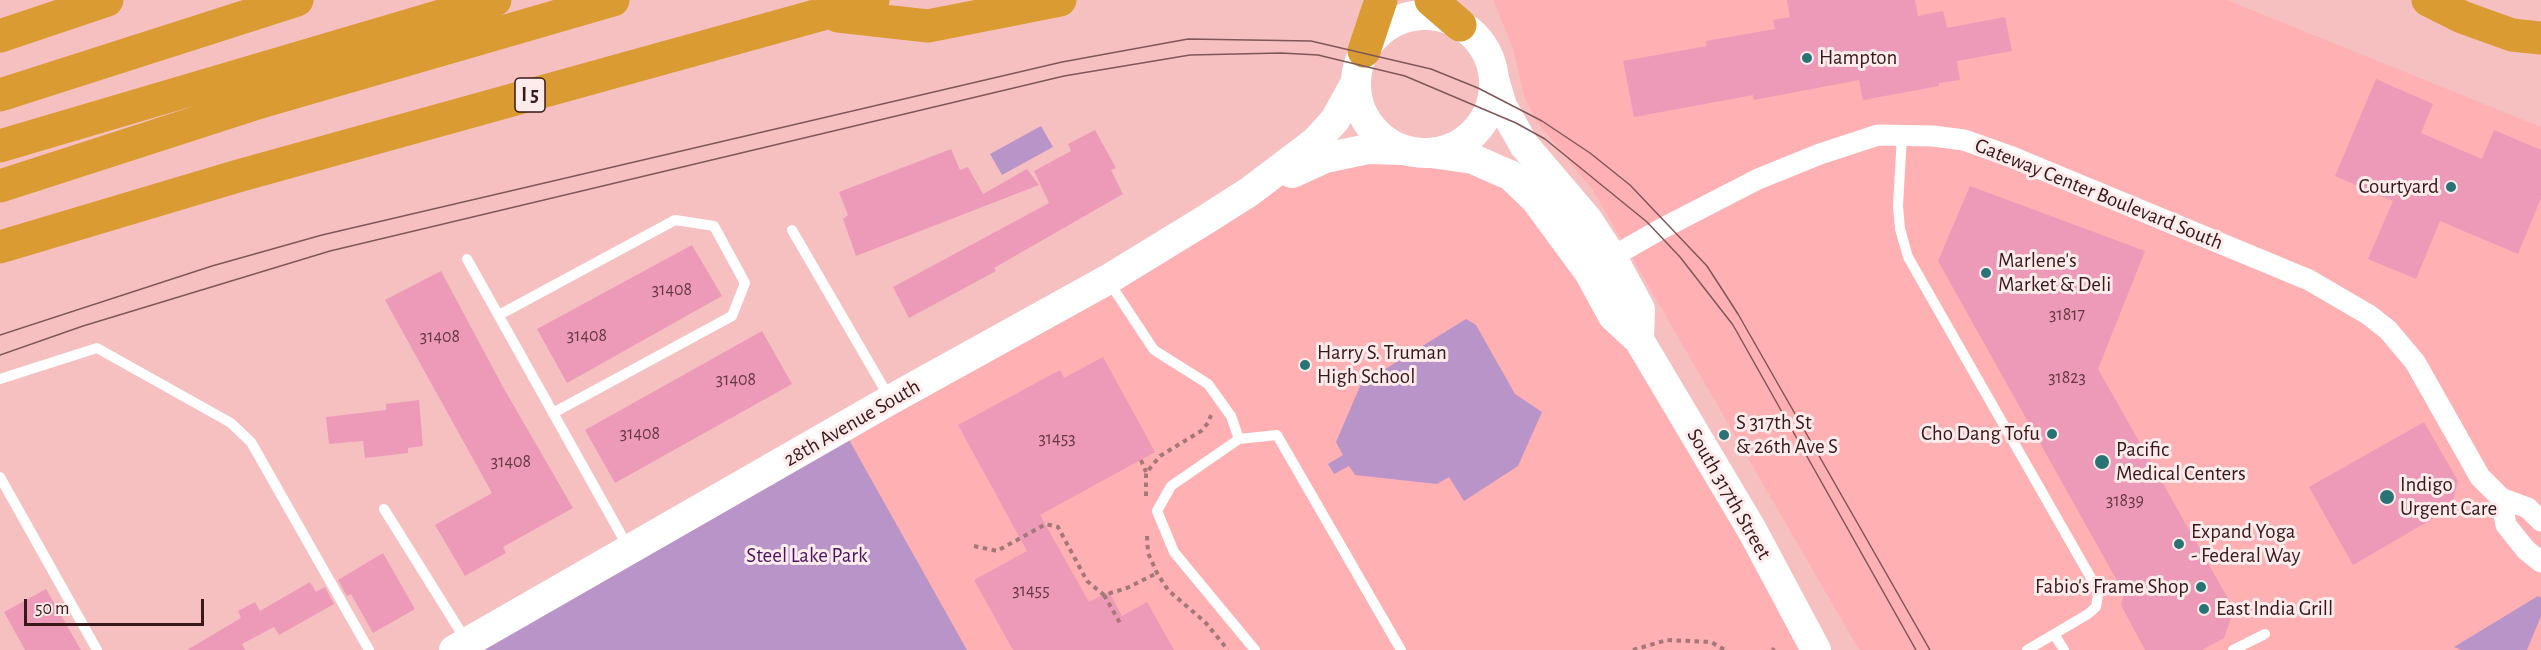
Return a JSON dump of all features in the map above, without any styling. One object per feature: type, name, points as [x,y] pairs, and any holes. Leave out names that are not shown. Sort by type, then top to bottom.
[{"type":"highway","points":[[0,36],[107,0]]},
{"type":"highway","points":[[0,95],[297,0]]},
{"type":"highway","points":[[0,146],[495,0]]},
{"type":"highway","points":[[0,186],[254,104],[613,0]]},
{"type":"highway","name":"I 5","points":[[0,248],[238,176],[873,0]]},
{"type":"highway","points":[[821,14],[928,26],[1060,0]]},
{"type":"highway","points":[[1364,51],[1381,0]]},
{"type":"highway","points":[[1431,0],[1460,25]]},
{"type":"highway","points":[[2428,0],[2462,17],[2512,35],[2541,38]]},
{"type":"street","points":[[1493,76],[1492,98],[1485,119],[1471,136],[1452,148],[1431,153],[1402,150],[1383,139],[1368,123],[1358,104],[1356,82],[1358,66],[1364,51],[1378,34],[1396,21],[1418,16],[1440,17],[1460,25],[1476,39],[1487,56],[1493,76],[1502,106],[1524,145],[1587,219],[1612,257],[1640,309],[1639,340]]},
{"type":"street","name":"28th Avenue South","points":[[460,646],[890,400],[1107,280],[1249,192],[1315,142],[1335,120],[1356,82]]},
{"type":"street","name":"Gateway Center Boulevard South","points":[[1612,257],[1758,179],[1820,154],[1878,135],[1964,140],[2012,157],[2309,280],[2369,315],[2404,347],[2480,477],[2501,498],[2528,508],[2541,521]]},
{"type":"street","name":"28th Avenue South","points":[[1249,192],[1325,158],[1368,149],[1402,150]]},
{"type":"street","name":"South 317th Street","points":[[1431,153],[1473,159],[1510,175],[1536,200],[1572,246],[1613,316],[1639,340],[1752,530],[1816,650]]},
{"type":"street","points":[[2501,498],[2506,525],[2526,550],[2541,562]]},
{"type":"lane","points":[[1902,135],[1898,206],[1900,230],[1908,257],[2097,590],[2098,599],[2094,609],[2027,650]]},
{"type":"lane","points":[[499,315],[675,220],[714,226],[745,283],[732,316],[553,412]]},
{"type":"lane","points":[[792,230],[890,400]]},
{"type":"lane","points":[[467,259],[630,550]]},
{"type":"lane","points":[[1107,280],[1154,350],[1208,384],[1231,416],[1239,439]]},
{"type":"lane","points":[[0,379],[97,348],[187,399],[210,409],[231,423],[251,442],[369,650]]},
{"type":"lane","points":[[1255,650],[1174,552],[1157,511],[1171,486],[1239,439],[1277,435],[1401,650]]},
{"type":"lane","points":[[0,477],[98,650]]},
{"type":"lane","points":[[384,509],[460,646]]},
{"type":"lane","points":[[2054,634],[2064,650]]},
{"type":"lane","points":[[2233,650],[2265,634]]},
{"type":"path","points":[[1141,460],[1146,473]]},
{"type":"path","points":[[974,546],[997,551],[1046,524],[1058,527],[1087,581],[1104,595],[1120,623]]},
{"type":"path","points":[[1104,595],[1126,588],[1156,573]]},
{"type":"path","points":[[1633,650],[1667,640],[1711,642],[1725,650]]},
{"type":"shaded area","points":[[1493,0],[2227,0],[2541,127],[2541,650],[1859,650],[1593,190],[1536,121],[1524,96],[1513,48]]},
{"type":"shaded area","name":"Harry S. Truman High School","points":[[1416,153],[1473,159],[1584,239],[1816,650],[967,650],[843,429],[1325,158]]},
{"type":"green space","points":[[1041,126],[1053,147],[1002,175],[990,154]]},
{"type":"green space","points":[[1466,319],[1476,325],[1515,394],[1542,412],[1518,466],[1464,501],[1449,477],[1437,484],[1355,475],[1349,466],[1334,474],[1328,464],[1343,455],[1336,442],[1361,384]]},
{"type":"green space","name":"Steel Lake Park","points":[[843,429],[967,650],[454,650]]},
{"type":"green space","points":[[2538,596],[2541,598],[2541,616],[2527,650],[2462,650],[2454,647]]},
{"type":"building","name":"Hampton","points":[[1787,0],[1915,0],[1918,16],[1943,11],[1947,28],[2005,17],[2012,51],[1957,61],[1960,80],[1863,100],[1859,80],[1754,100],[1753,95],[1634,117],[1623,61],[1707,46],[1706,41],[1775,29],[1773,20],[1790,17]]},
{"type":"building","name":"Courtyard","points":[[2376,79],[2433,104],[2421,133],[2482,159],[2494,130],[2541,150],[2541,198],[2518,254],[2440,221],[2416,279],[2368,259],[2393,201],[2335,176]]},
{"type":"building","points":[[1095,130],[1116,168],[1111,170],[1123,194],[994,268],[996,271],[909,318],[893,287],[1049,203],[1034,171],[1071,151],[1068,144]]},
{"type":"building","points":[[951,149],[960,170],[968,167],[983,194],[1027,169],[1039,185],[856,256],[843,219],[848,215],[839,192]]},
{"type":"building","points":[[1970,186],[2145,251],[2098,369],[2234,609],[2224,638],[2202,650],[2145,650],[2121,605],[2124,593],[1938,261]]},
{"type":"building","points":[[692,245],[722,296],[567,383],[537,329]]},
{"type":"building","points":[[441,271],[503,387],[573,508],[503,547],[506,553],[465,576],[435,525],[492,493],[385,300]]},
{"type":"building","points":[[762,331],[792,384],[615,483],[585,430]]},
{"type":"building","points":[[1103,357],[1155,452],[1040,515],[1089,602],[1109,592],[1122,616],[1147,602],[1174,650],[1013,650],[974,580],[1027,551],[958,425],[1060,370],[1064,378]]},
{"type":"building","points":[[419,400],[423,446],[408,448],[408,453],[365,458],[363,441],[329,444],[326,417],[386,410],[386,404]]},
{"type":"building","points":[[2424,422],[2458,481],[2451,508],[2353,565],[2309,487]]},
{"type":"building","points":[[383,553],[415,609],[373,633],[351,594],[347,596],[338,580]]},
{"type":"building","points":[[310,582],[316,592],[325,587],[334,604],[279,635],[274,627],[242,644],[245,650],[187,650],[241,618],[238,611],[255,602],[260,611]]},
{"type":"building","points":[[46,589],[81,650],[25,650],[4,612]]},
{"type":"tram line","points":[[0,335],[212,266],[322,235],[1062,62],[1188,39],[1311,41],[1431,69],[1478,88],[1542,121],[1590,153],[1630,185],[1707,266],[1738,314],[1930,650]]},
{"type":"tram line","points":[[0,355],[83,326],[330,251],[1064,76],[1190,55],[1281,53],[1318,55],[1405,76],[1516,123],[1545,139],[1647,222],[1680,257],[1733,325],[1916,650]]},
{"type":"place","name":"Hampton","points":[[1807,58]]},
{"type":"place","name":"Courtyard","points":[[2451,187]]},
{"type":"place","name":"Marlene's Market & Deli","points":[[1986,273]]},
{"type":"place","name":"Harry S. Truman High School","points":[[1305,365]]},
{"type":"place","name":"Cho Dang Tofu","points":[[2052,434]]},
{"type":"place","name":"S 317th St & 26th Ave S","points":[[1724,435]]},
{"type":"place","name":"Pacific Medical Centers","points":[[2102,462]]},
{"type":"place","name":"Indigo Urgent Care","points":[[2387,497]]},
{"type":"place","name":"Expand Yoga - Federal Way","points":[[2179,544]]},
{"type":"place","name":"Fabio's Frame Shop","points":[[2201,587]]},
{"type":"place","name":"East India Grill","points":[[2204,609]]}]
